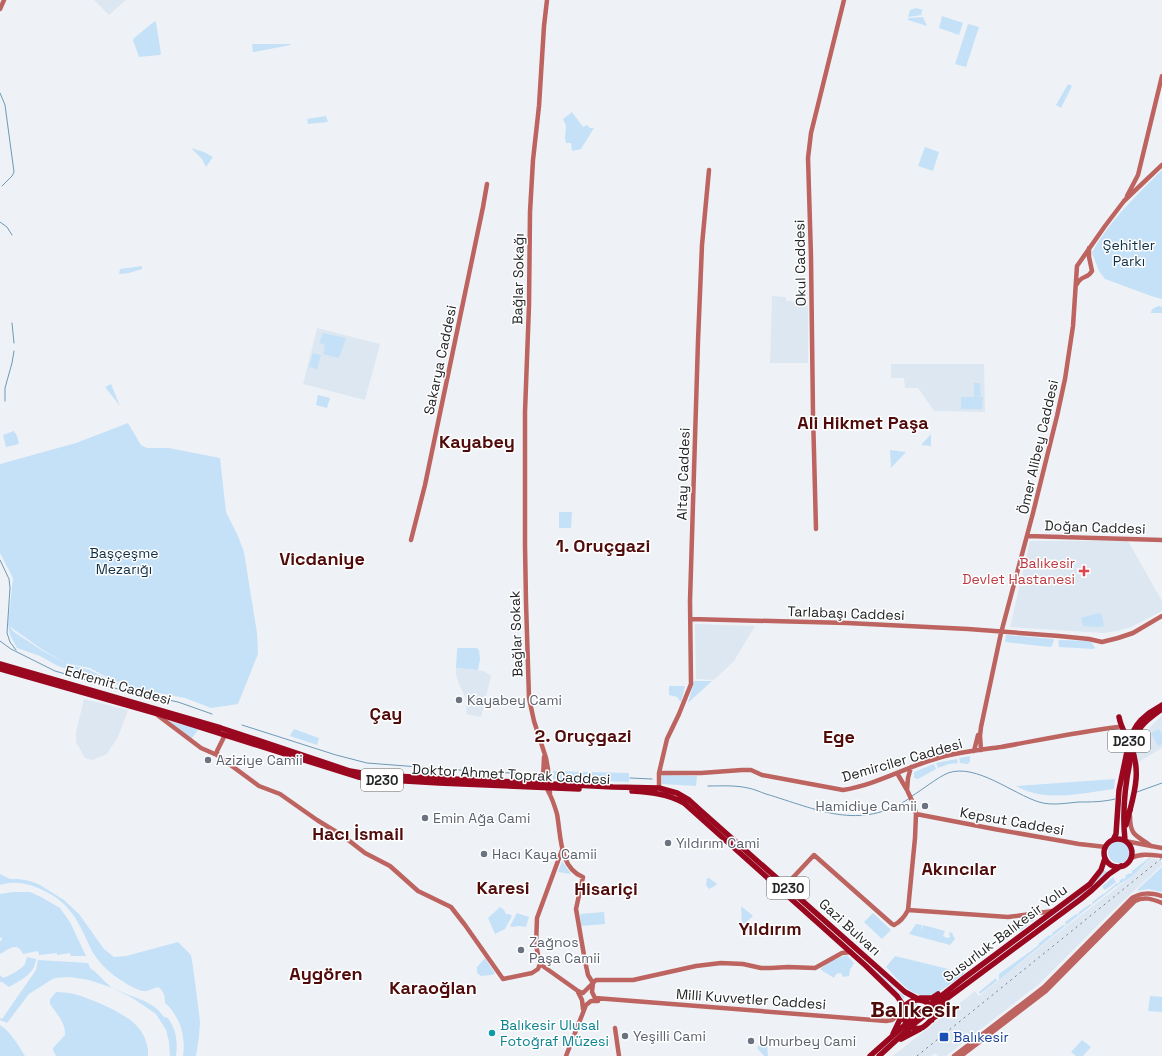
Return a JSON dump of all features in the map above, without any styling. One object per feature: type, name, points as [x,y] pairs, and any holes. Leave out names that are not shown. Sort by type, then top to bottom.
[{"type":"highway","name":"Edremit Caddesi","points":[[0,664],[229,730]]},
{"type":"highway","name":"Edremit Caddesi","points":[[0,669],[154,713],[229,730]]},
{"type":"highway","name":"D230","points":[[1125,840],[1119,790],[1127,747],[1133,730],[1141,720],[1162,704]]},
{"type":"highway","name":"D230","points":[[1113,840],[1116,834],[1133,745],[1138,732],[1147,720],[1162,709]]},
{"type":"highway","points":[[1119,718],[1136,761],[1137,782],[1124,831]]},
{"type":"highway","name":"Doktor Ahmet Toprak Caddesi","points":[[229,730],[350,771],[370,774],[536,783],[558,788],[649,792],[658,791]]},
{"type":"highway","name":"Doktor Ahmet Toprak Caddesi","points":[[229,730],[358,777],[371,779],[613,787],[658,791]]},
{"type":"highway","name":"Gazi Bulvarı","points":[[658,791],[677,793],[689,800],[904,992],[922,1000],[931,1008]]},
{"type":"highway","name":"Gazi Bulvarı","points":[[658,791],[684,803],[851,952],[897,996],[904,1010]]},
{"type":"highway","points":[[1113,840],[1125,840],[1131,846],[1132,854],[1129,862],[1121,866],[1112,865],[1104,853],[1106,847],[1113,840]]},
{"type":"highway","name":"Susurluk-Balıkesir Yolu","points":[[870,1056],[892,1036],[911,1024],[931,1008],[964,978],[1083,890],[1093,881],[1101,870],[1106,858]]},
{"type":"highway","name":"Susurluk-Balıkesir Yolu","points":[[931,1008],[1080,899],[1109,874],[1121,866]]},
{"type":"highway","points":[[892,1036],[908,1003],[916,998],[934,997],[949,986],[964,978]]},
{"type":"highway","points":[[894,1043],[929,1024],[939,1013],[945,999]]},
{"type":"highway","points":[[931,1008],[933,1015],[932,1020]]},
{"type":"highway","points":[[904,1010],[903,1016],[916,1028],[921,1028]]},
{"type":"highway","points":[[879,1056],[894,1043],[911,1024]]},
{"type":"main road","points":[[0,9],[4,0]]},
{"type":"main road","name":"Bağlar Sokağı","points":[[525,559],[525,398],[529,305],[530,220],[533,160],[539,106],[547,0]]},
{"type":"main road","name":"Okul Caddesi","points":[[816,529],[808,158],[811,133],[844,0]]},
{"type":"main road","points":[[1076,288],[1079,280],[1089,275],[1092,271],[1089,248],[1124,201],[1138,175],[1162,76]]},
{"type":"main road","points":[[1124,201],[1162,165]]},
{"type":"main road","name":"Altay Caddesi","points":[[658,791],[659,773],[667,739],[691,684],[690,619],[702,245],[708,170]]},
{"type":"main road","name":"Sakarya Caddesi","points":[[411,540],[425,485],[487,184]]},
{"type":"main road","name":"Ömer Alibey Caddesi","points":[[981,727],[1002,632],[1065,379],[1073,326],[1076,269],[1089,248]]},
{"type":"main road","name":"Doğan Caddesi","points":[[1027,536],[1162,540]]},
{"type":"main road","name":"Bağlar Sokak","points":[[525,559],[529,698],[544,752],[547,785],[557,815],[562,850]]},
{"type":"main road","name":"Tarlabaşı Caddesi","points":[[690,619],[847,623],[1059,636],[1102,642],[1133,632],[1162,616]]},
{"type":"main road","points":[[154,713],[186,738],[201,748],[217,755],[259,786],[280,794],[343,836],[365,853],[390,866],[418,891],[451,907],[503,979],[532,973],[538,969],[540,964],[536,945],[537,918],[562,850]]},
{"type":"main road","points":[[981,727],[981,750]]},
{"type":"main road","points":[[974,751],[981,727]]},
{"type":"main road","name":"Demirciler Caddesi","points":[[659,773],[751,770],[762,775],[843,790],[897,773],[935,758],[960,752],[981,750],[1118,727]]},
{"type":"main road","points":[[217,755],[217,751],[229,730]]},
{"type":"main road","points":[[907,790],[911,767]]},
{"type":"main road","points":[[785,886],[814,854],[892,924],[894,925],[904,916],[908,910],[916,814],[914,805],[897,773]]},
{"type":"main road","points":[[1130,811],[1131,830],[1135,836],[1151,846]]},
{"type":"main road","name":"Kepsut Caddesi","points":[[916,814],[1079,844],[1106,847]]},
{"type":"main road","points":[[1125,840],[1162,848]]},
{"type":"main road","points":[[562,850],[571,868],[578,875],[583,877],[576,909],[586,968],[593,983]]},
{"type":"main road","points":[[1131,858],[1142,854],[1162,856]]},
{"type":"main road","points":[[954,1056],[1044,987],[1132,898],[1153,893],[1162,896]]},
{"type":"main road","points":[[961,1056],[1046,991],[1135,901],[1148,898],[1162,903]]},
{"type":"main road","points":[[908,910],[1008,917],[1055,911]]},
{"type":"main road","points":[[540,964],[583,993],[596,980],[633,980],[721,963],[744,964],[761,968],[815,968],[842,952],[851,952]]},
{"type":"main road","name":"Milli Kuvvetler Caddesi","points":[[593,983],[592,992],[595,998],[623,1001],[886,1021],[892,1020],[904,1010]]},
{"type":"main road","points":[[578,991],[582,1000],[582,1013]]},
{"type":"main road","points":[[566,1056],[586,1005],[591,1001],[623,1001]]},
{"type":"main road","points":[[615,1028],[619,1056]]},
{"type":"shaded area","points":[[94,0],[126,0],[109,15]]},
{"type":"shaded area","points":[[772,296],[786,297],[786,301],[804,302],[804,305],[808,305],[808,363],[770,363]]},
{"type":"shaded area","points":[[317,328],[380,344],[365,400],[303,384]]},
{"type":"shaded area","points":[[891,364],[984,364],[985,412],[934,411],[918,388],[905,388],[904,378],[891,378]]},
{"type":"shaded area","name":"Balıkesir Devlet Hastanesi","points":[[1030,541],[1128,541],[1162,601],[1162,611],[1131,627],[1103,633],[1010,627]]},
{"type":"shaded area","points":[[695,624],[755,626],[734,661],[714,680],[696,679]]},
{"type":"shaded area","points":[[456,668],[484,671],[491,676],[481,717],[466,714],[467,701],[456,675]]},
{"type":"shaded area","points":[[84,699],[128,710],[118,737],[107,754],[92,760],[85,758],[76,742],[76,732]]},
{"type":"shaded area","points":[[1162,715],[1162,748],[1132,766],[1142,737]]},
{"type":"shaded area","points":[[1151,859],[1162,860],[1162,865],[1108,915],[1039,984],[946,1056],[938,1056],[935,1053],[931,1056],[893,1056],[975,991],[979,996],[1131,877]]},
{"type":"green space","points":[[916,8],[923,10],[921,13],[922,15],[908,17],[910,10]]},
{"type":"green space","points":[[942,16],[963,23],[959,35],[939,28]]},
{"type":"green space","points":[[923,17],[927,26],[908,20],[908,18]]},
{"type":"green space","points":[[155,21],[161,54],[139,57],[133,40]]},
{"type":"green space","points":[[968,24],[979,27],[966,67],[955,64]]},
{"type":"green space","points":[[252,44],[290,44],[291,45],[253,52]]},
{"type":"green space","points":[[1068,84],[1072,86],[1061,108],[1056,105]]},
{"type":"green space","points":[[572,112],[583,127],[587,125],[590,128],[594,128],[581,149],[572,151],[571,143],[566,143],[566,126],[563,119]]},
{"type":"green space","points":[[326,116],[328,122],[308,124],[307,119]]},
{"type":"green space","points":[[925,147],[939,152],[933,171],[918,166]]},
{"type":"green space","points":[[191,148],[204,152],[213,157],[206,167],[202,159]]},
{"type":"green space","name":"Şehitler Parkı","points":[[1162,170],[1162,299],[1105,279],[1099,271],[1092,253],[1106,230],[1133,199]]},
{"type":"green space","points":[[142,266],[142,269],[119,274],[120,269]]},
{"type":"green space","points":[[1159,306],[1162,307],[1162,313],[1151,313],[1154,308]]},
{"type":"green space","points":[[323,333],[346,338],[339,358],[323,354],[325,345],[319,343]]},
{"type":"green space","points":[[313,353],[321,355],[317,369],[309,367]]},
{"type":"green space","points":[[974,383],[980,383],[981,396],[976,397],[983,397],[982,409],[961,409],[961,397],[974,397]]},
{"type":"green space","points":[[111,384],[120,406],[105,387]]},
{"type":"green space","points":[[318,395],[330,398],[327,408],[316,405]]},
{"type":"green space","name":"Başçeşme Mezarığı","points":[[128,423],[141,445],[147,448],[169,448],[220,458],[226,512],[244,552],[257,633],[258,654],[238,704],[211,708],[185,698],[136,689],[108,678],[90,668],[65,663],[90,670],[132,689],[58,666],[40,656],[17,648],[10,635],[8,625],[13,578],[0,553],[0,464],[76,443]],"holes":[[[9,626],[43,650],[65,663],[43,651],[14,632]]]},
{"type":"green space","points":[[14,431],[19,444],[6,447],[3,435]]},
{"type":"green space","points":[[931,434],[931,446],[921,445]]},
{"type":"green space","points":[[890,450],[906,452],[891,468]]},
{"type":"green space","points":[[559,512],[572,512],[571,528],[559,528]]},
{"type":"green space","points":[[1099,613],[1102,616],[1104,626],[1083,626],[1081,618]]},
{"type":"green space","points":[[1006,635],[1054,640],[1052,646],[1050,647],[1005,642]]},
{"type":"green space","points":[[1058,641],[1089,641],[1095,648],[1059,647]]},
{"type":"green space","points":[[458,648],[477,648],[479,650],[480,659],[478,670],[456,668]]},
{"type":"green space","points":[[694,681],[712,681],[688,703]]},
{"type":"green space","points":[[669,686],[685,686],[681,702],[677,697],[669,695]]},
{"type":"green space","points":[[170,721],[198,730],[192,738],[190,738]]},
{"type":"green space","points":[[294,729],[319,738],[317,745],[290,736]]},
{"type":"green space","points":[[1159,729],[1162,735],[1162,744],[1158,746],[1151,733]]},
{"type":"green space","points":[[970,756],[970,761],[968,764],[960,763],[959,758]]},
{"type":"green space","points":[[957,759],[958,763],[949,764],[938,768],[936,763]]},
{"type":"green space","points":[[934,764],[936,769],[918,779],[914,778],[914,772]]},
{"type":"green space","points":[[553,771],[629,773],[629,782],[553,779]]},
{"type":"green space","points":[[662,775],[697,776],[696,786],[662,784]]},
{"type":"green space","points":[[1115,779],[1114,789],[1064,795],[1039,794],[1016,786]]},
{"type":"green space","points":[[1119,841],[1127,844],[1130,852],[1127,860],[1119,863],[1111,860],[1108,852],[1111,844]]},
{"type":"green space","points":[[1151,858],[1131,877],[1115,887],[1065,926],[999,980],[999,974],[1039,945],[1038,944],[1049,935],[1050,936],[1053,934],[1052,933],[1063,925],[1064,926],[1066,924],[1065,922],[1076,914],[1077,915],[1090,904],[1091,905],[1093,903],[1092,902],[1120,882],[1119,881],[1123,878],[1124,879],[1129,873],[1132,873],[1132,871]]},
{"type":"green space","points":[[562,861],[571,874],[558,872]]},
{"type":"green space","points":[[1162,867],[1162,892],[1148,889],[1137,891],[1139,888]]},
{"type":"green space","points":[[1105,870],[1107,872],[1094,886],[1028,935],[1093,885]]},
{"type":"green space","points":[[0,874],[10,879],[30,881],[40,885],[64,900],[79,914],[104,949],[114,957],[126,956],[178,942],[191,955],[193,967],[200,1021],[196,1056],[183,1056],[184,1042],[181,1027],[175,1014],[165,1003],[162,990],[158,987],[147,991],[136,989],[107,970],[92,951],[77,920],[63,903],[47,892],[29,885],[15,883],[0,885]]},
{"type":"green space","points":[[1113,877],[1116,882],[1105,890],[1102,887]]},
{"type":"green space","points":[[707,878],[717,884],[709,889],[706,885]]},
{"type":"green space","points":[[30,892],[60,908],[70,922],[86,956],[71,956],[70,953],[39,955],[38,951],[23,954],[21,950],[15,947],[10,948],[0,954],[0,942],[2,937],[0,938],[0,894]]},
{"type":"green space","points":[[741,906],[753,916],[742,926]]},
{"type":"green space","points":[[500,907],[506,914],[512,916],[505,929],[495,934],[488,918]]},
{"type":"green space","points":[[604,912],[605,924],[581,926],[580,914]]},
{"type":"green space","points":[[517,913],[529,917],[526,927],[510,926]]},
{"type":"green space","points":[[873,913],[891,930],[882,939],[864,922]]},
{"type":"green space","points":[[1035,919],[1020,931],[1012,924],[1012,921],[1019,920],[1021,922]]},
{"type":"green space","points":[[916,924],[922,925],[921,932],[923,925],[945,931],[943,936],[947,938],[950,937],[949,932],[952,933],[955,939],[950,945],[909,934]]},
{"type":"green space","points":[[847,955],[854,963],[850,970],[849,976],[843,977],[841,973],[836,974],[834,978],[821,970],[821,968],[830,962]]},
{"type":"green space","points":[[895,956],[965,973],[934,994],[917,994],[900,982],[886,967]]},
{"type":"green space","points":[[27,957],[36,959],[33,969],[27,976],[9,987],[0,982],[0,975],[3,978],[18,970],[25,964]]},
{"type":"green space","points":[[485,958],[495,973],[492,975],[481,976],[477,973],[477,967]]},
{"type":"green space","points":[[38,960],[88,963],[91,969],[112,988],[89,980],[70,977],[55,978],[29,994],[7,1023],[0,1020],[36,970]]},
{"type":"green space","points":[[878,972],[905,997],[903,999],[898,992],[877,973]]},
{"type":"green space","points":[[996,978],[997,981],[980,994],[979,992]]},
{"type":"green space","points":[[114,989],[150,1004],[155,1007],[164,1017],[168,1018],[176,1036],[176,1056],[170,1056],[166,1030],[156,1014],[134,999]]},
{"type":"green space","points":[[56,992],[70,993],[84,997],[108,1007],[131,1020],[144,1035],[148,1048],[148,1056],[56,1056],[53,1048],[65,1035],[65,1031],[62,1022],[50,1004],[50,999]]},
{"type":"green space","points":[[1150,996],[1162,997],[1162,1012],[1148,1011]]},
{"type":"green space","points":[[916,1003],[922,1006],[907,1018],[906,1012],[912,1004]]},
{"type":"green space","points":[[0,1025],[11,1035],[25,1056],[0,1056]]},
{"type":"green space","points":[[1082,1040],[1091,1047],[1083,1056],[1076,1056],[1071,1052]]},
{"type":"green space","points":[[767,1043],[768,1056],[764,1056],[757,1048],[758,1046]]},
{"type":"waterway","points":[[0,93],[5,105],[14,172],[2,186]]},
{"type":"waterway","points":[[0,222],[7,227],[12,235]]},
{"type":"waterway","points":[[12,323],[14,343]]},
{"type":"waterway","points":[[5,401],[5,388],[14,351]]},
{"type":"waterway","points":[[0,560],[9,579],[10,588],[7,633],[10,642],[16,650]]},
{"type":"waterway","points":[[0,641],[11,649],[55,671],[125,691],[178,702],[212,714]]},
{"type":"waterway","points":[[242,725],[336,755],[367,763],[485,772],[540,774]]},
{"type":"waterway","points":[[912,796],[944,775],[959,771],[970,772],[982,776],[1029,798],[1049,804],[1115,799]]},
{"type":"waterway","points":[[630,778],[652,779]]},
{"type":"waterway","points":[[1137,792],[1162,783]]},
{"type":"waterway","points":[[708,786],[733,786],[748,788],[821,811],[855,816],[873,814],[891,808],[910,798]]},
{"type":"railway","points":[[917,1056],[1162,858]]},
{"type":"place","name":"Balıkesir Devlet Hastanesi","points":[[1084,571]]},
{"type":"place","name":"Kayabey Cami","points":[[459,700]]},
{"type":"place","name":"Aziziye Camii","points":[[208,760]]},
{"type":"place","name":"Hamidiye Camii","points":[[925,806]]},
{"type":"place","name":"Emin Ağa Cami","points":[[425,818]]},
{"type":"place","name":"Yıldırım Cami","points":[[668,843]]},
{"type":"place","name":"Hacı Kaya Camii","points":[[484,854]]},
{"type":"place","name":"Zağnos Paşa Camii","points":[[521,950]]},
{"type":"place","name":"Balıkesir Ulusal Fotoğraf Müzesi","points":[[492,1033]]},
{"type":"place","name":"Yeşilli Cami","points":[[625,1036]]},
{"type":"place","name":"Balıkesir","points":[[944,1037]]},
{"type":"place","name":"Umurbey Cami","points":[[751,1041]]},
{"type":"district","name":"Ali Hikmet Paşa","points":[[863,422]]},
{"type":"district","name":"Kayabey","points":[[477,441]]},
{"type":"district","name":"1. Oruçgazi","points":[[603,545]]},
{"type":"district","name":"Vicdaniye","points":[[322,558]]},
{"type":"district","name":"Çay","points":[[386,713]]},
{"type":"district","name":"2. Oruçgazi","points":[[583,735]]},
{"type":"district","name":"Ege","points":[[839,736]]},
{"type":"district","name":"Hacı İsmail","points":[[358,833]]},
{"type":"district","name":"Akıncılar","points":[[959,868]]},
{"type":"district","name":"Karesi","points":[[503,887]]},
{"type":"district","name":"Hisariçi","points":[[606,888]]},
{"type":"district","name":"Yıldırım","points":[[770,928]]},
{"type":"district","name":"Aygören","points":[[326,973]]},
{"type":"district","name":"Karaoğlan","points":[[433,987]]},
{"type":"district","name":"Balıkesir","points":[[915,1009]]}]
